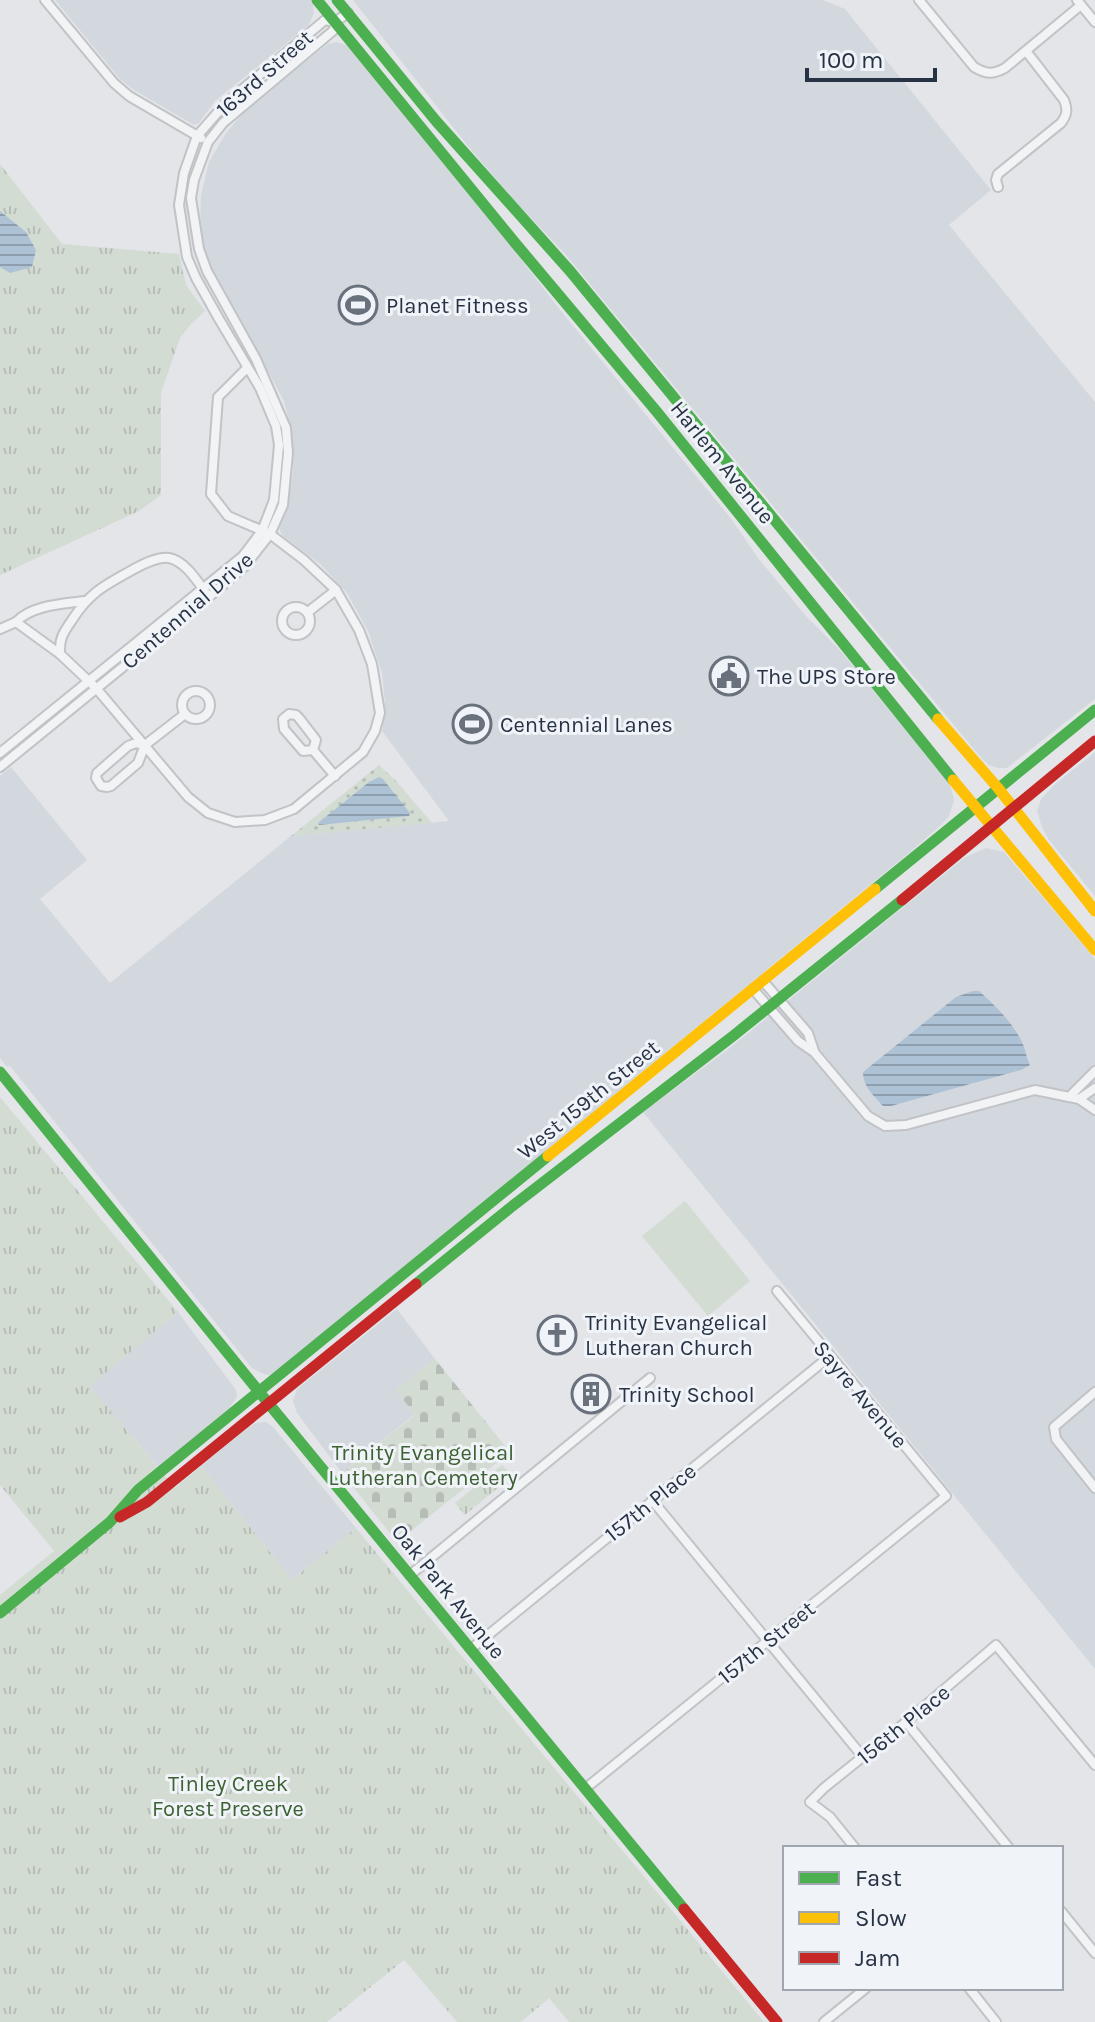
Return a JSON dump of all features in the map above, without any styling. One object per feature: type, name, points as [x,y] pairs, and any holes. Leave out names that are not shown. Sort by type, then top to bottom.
[{"type":"main road","name":"Harlem Avenue","points":[[317,0],[1095,950]]},
{"type":"main road","name":"Harlem Avenue","points":[[337,0],[436,121],[570,271],[927,706],[998,788],[1095,911]]},
{"type":"main road","name":"West 159th Street","points":[[0,1613],[110,1522],[138,1490],[1095,710]]},
{"type":"main road","name":"West 159th Street","points":[[110,1522],[147,1502],[487,1226],[778,999],[1095,741]]},
{"type":"main road","name":"Oak Park Avenue","points":[[0,1072],[777,2022]]},
{"type":"street","points":[[45,0],[114,83],[129,96],[208,142]]},
{"type":"street","points":[[919,0],[974,67],[985,74],[996,73],[1026,51],[1079,3],[1095,22]]},
{"type":"street","name":"163rd Street","points":[[197,136],[226,103],[315,28],[325,20],[335,22],[348,13]]},
{"type":"street","name":"163rd Street","points":[[208,142],[241,107],[334,30],[335,22]]},
{"type":"street","points":[[998,187],[998,174],[1066,116],[1064,100],[1026,51]]},
{"type":"street","name":"Centennial Drive","points":[[197,136],[184,173],[179,205],[187,257],[260,388],[276,426],[279,445],[274,500],[266,533]]},
{"type":"street","name":"Centennial Drive","points":[[0,753],[89,681],[244,567],[283,505],[288,453],[286,428],[270,387],[211,278],[199,249],[191,198],[208,142]]},
{"type":"street","points":[[16,622],[60,654],[89,681],[194,802],[208,813],[235,822],[265,820],[294,809],[368,746],[380,713],[372,664],[359,630],[336,590],[304,560],[266,533],[228,516],[211,494],[218,397],[247,368]]},
{"type":"street","points":[[60,654],[59,638],[84,601],[106,584],[142,564],[161,558],[180,562],[206,593]]},
{"type":"street","points":[[308,612],[336,590]]},
{"type":"street","name":"Centennial Drive","points":[[0,767],[206,593]]},
{"type":"street","points":[[0,629],[43,608],[84,601]]},
{"type":"street","points":[[145,745],[136,743],[128,746],[97,773],[97,782],[101,786],[111,786],[138,763],[145,745],[185,714]]},
{"type":"street","points":[[293,714],[299,718],[316,740],[313,750],[303,751],[284,729],[282,722],[286,716],[293,714]]},
{"type":"street","points":[[313,750],[335,776]]},
{"type":"street","points":[[758,985],[778,999],[808,1033],[814,1052]]},
{"type":"street","points":[[758,985],[768,1007],[798,1041],[814,1052],[862,1109],[885,1126],[906,1125],[1035,1090],[1079,1099],[1095,1110]]},
{"type":"street","points":[[1069,1097],[1095,1071]]},
{"type":"street","points":[[1079,1099],[1095,1088]]},
{"type":"street","name":"Sayre Avenue","points":[[777,1291],[946,1496]]},
{"type":"street","name":"157th Place","points":[[471,1649],[830,1356]]},
{"type":"street","points":[[410,1575],[650,1378]]},
{"type":"street","points":[[1095,1392],[1054,1427],[1056,1439],[1095,1488]]},
{"type":"street","name":"157th Street","points":[[586,1788],[946,1496]]},
{"type":"street","points":[[652,1500],[863,1757]]},
{"type":"street","name":"156th Place","points":[[853,1846],[830,1817],[810,1802],[996,1645],[1095,1765]]},
{"type":"street","points":[[906,1722],[1007,1846]]},
{"type":"street","points":[[1063,1913],[1095,1953]]},
{"type":"street","points":[[824,2022],[864,1990]]},
{"type":"street","points":[[971,1990],[996,2022]]},
{"type":"shaded area","points":[[55,0],[311,0],[314,13],[309,25],[215,101],[199,123],[194,125],[120,79]]},
{"type":"shaded area","points":[[353,0],[823,0],[845,9],[991,190],[949,225],[1095,402],[1095,699],[1007,768],[989,765],[982,759],[566,255],[468,146]]},
{"type":"shaded area","points":[[337,42],[349,46],[473,197],[561,311],[732,520],[758,558],[940,771],[951,788],[954,800],[949,816],[909,853],[275,1373],[268,1375],[252,1368],[10,1066],[7,1067],[0,1058],[0,776],[11,767],[87,860],[40,899],[110,983],[291,836],[449,821],[382,731],[385,703],[382,673],[368,631],[347,593],[320,564],[280,531],[293,472],[293,437],[284,401],[212,268],[200,226],[201,195],[209,162],[226,133],[244,112],[311,57],[328,44]]},
{"type":"shaded area","points":[[1095,752],[1095,896],[1049,840],[1037,811],[1041,799],[1054,785]]},
{"type":"shaded area","points":[[986,848],[1004,852],[1095,959],[1095,1669],[643,1112],[726,1051],[964,858]]},
{"type":"shaded area","points":[[397,1309],[435,1359],[396,1390],[415,1414],[342,1473],[297,1413],[293,1401],[297,1389]]},
{"type":"shaded area","points":[[178,1312],[236,1390],[237,1397],[228,1410],[159,1468],[89,1386]]},
{"type":"shaded area","points":[[266,1422],[356,1528],[292,1580],[201,1466],[249,1427]]},
{"type":"green space","points":[[0,164],[62,244],[179,254],[186,285],[205,311],[180,338],[161,393],[161,495],[139,511],[0,575]]},
{"type":"green space","points":[[379,765],[432,823],[291,836]]},
{"type":"green space","name":"Tinley Creek Forest Preserve","points":[[0,1097],[178,1312],[90,1386],[175,1488],[201,1466],[292,1580],[356,1528],[764,2022],[569,2022],[549,1998],[521,2022],[457,2022],[404,1960],[327,2022],[0,2022],[0,1595],[54,1551],[0,1485]]},
{"type":"green space","points":[[685,1201],[750,1281],[708,1316],[642,1236]]},
{"type":"green space","name":"Trinity Evangelical Lutheran Cemetery","points":[[435,1359],[510,1452],[397,1542],[342,1473],[415,1415],[396,1390]]},
{"type":"green space","points":[[502,1465],[512,1476],[465,1515],[455,1503]]},
{"type":"water","points":[[0,211],[26,232],[36,250],[32,267],[10,273],[0,267]]},
{"type":"water","points":[[379,777],[410,813],[409,816],[319,825],[369,782]]},
{"type":"water","points":[[979,991],[1011,1024],[1021,1039],[1030,1065],[883,1106],[867,1087],[863,1072],[956,997]]},
{"type":"traffic: fast","points":[[317,0],[657,412],[953,780]]},
{"type":"traffic: fast","points":[[337,0],[436,121],[570,271],[938,719]]},
{"type":"traffic: fast","points":[[875,889],[1095,710]]},
{"type":"traffic: fast","points":[[416,1284],[902,900]]},
{"type":"traffic: fast","points":[[0,1072],[684,1909]]},
{"type":"traffic: fast","points":[[0,1613],[110,1522],[138,1490],[548,1156]]},
{"type":"traffic: slow","points":[[938,719],[998,788],[1095,911]]},
{"type":"traffic: slow","points":[[953,780],[1095,950]]},
{"type":"traffic: slow","points":[[548,1156],[875,889]]},
{"type":"traffic: jam","points":[[902,900],[1095,741]]},
{"type":"traffic: jam","points":[[120,1517],[147,1502],[416,1284]]},
{"type":"traffic: jam","points":[[684,1909],[777,2022]]},
{"type":"place","name":"Planet Fitness","points":[[358,305]]},
{"type":"place","name":"The UPS Store","points":[[729,676]]},
{"type":"place","name":"Centennial Lanes","points":[[472,724]]},
{"type":"place","name":"Trinity Evangelical Lutheran Church","points":[[557,1335]]},
{"type":"place","name":"Trinity School","points":[[591,1394]]}]
